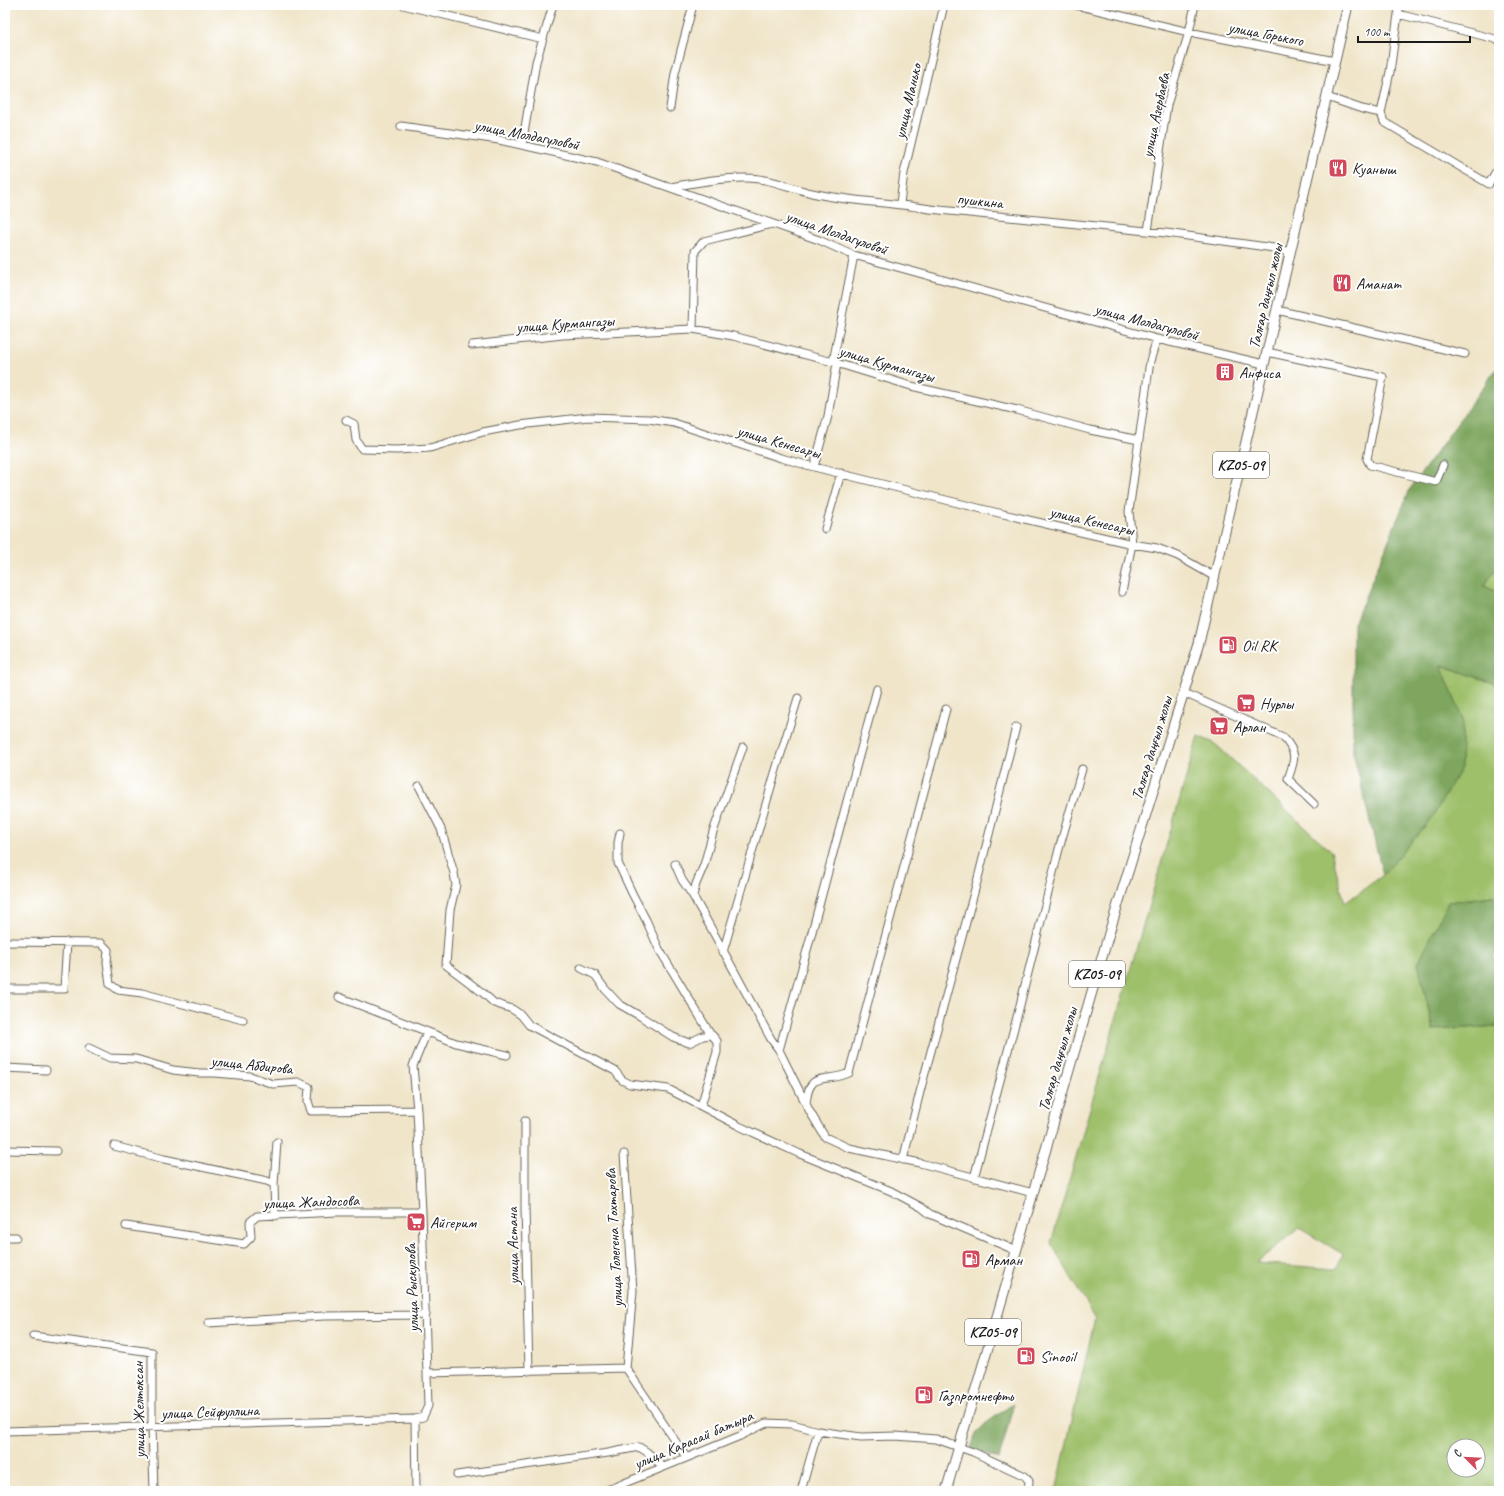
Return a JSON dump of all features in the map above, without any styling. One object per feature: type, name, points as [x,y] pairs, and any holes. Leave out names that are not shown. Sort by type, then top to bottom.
[{"type":"main road","name":"Талғар даңғыл жолы","points":[[946,1491],[1110,930],[1199,643],[1348,5]]},
{"type":"street","points":[[403,5],[543,39]]},
{"type":"street","points":[[522,145],[536,62],[553,5]]},
{"type":"street","points":[[670,108],[675,73],[693,5]]},
{"type":"street","name":"улица Манько","points":[[900,203],[904,173],[944,5]]},
{"type":"street","name":"улица Горького","points":[[1076,5],[1189,32],[1335,61]]},
{"type":"street","name":"улица Азербаева","points":[[1148,231],[1167,105],[1189,32],[1195,5]]},
{"type":"street","points":[[1400,5],[1390,72],[1381,113],[1384,122],[1489,184],[1499,170]]},
{"type":"street","points":[[1398,14],[1499,40]]},
{"type":"street","points":[[1327,97],[1362,109],[1381,113]]},
{"type":"street","name":"улица Молдагуловой","points":[[401,126],[499,140],[597,162],[819,240],[854,255],[1157,338],[1264,364]]},
{"type":"street","name":"пушкина","points":[[669,187],[725,179],[747,178],[776,183],[812,193],[852,200],[900,203],[930,209],[1148,231],[1233,242],[1290,252]]},
{"type":"street","points":[[693,329],[695,251],[704,241],[773,224]]},
{"type":"street","points":[[814,467],[828,416],[835,363],[854,255]]},
{"type":"street","points":[[1277,310],[1465,354]]},
{"type":"street","name":"улица Курмангазы","points":[[472,345],[563,335],[693,329],[733,336],[835,363],[911,386],[1016,410],[1090,430],[1139,440]]},
{"type":"street","points":[[1122,592],[1132,544],[1129,511],[1150,362],[1157,338]]},
{"type":"street","points":[[1267,352],[1383,377],[1367,459],[1370,465],[1436,482],[1443,465]]},
{"type":"street","name":"улица Кенесары","points":[[346,420],[354,424],[356,440],[362,449],[397,450],[430,448],[484,432],[520,424],[588,417],[649,419],[674,423],[781,458],[814,467],[986,510],[1132,544],[1157,548],[1178,556],[1215,577]]},
{"type":"street","points":[[825,530],[841,473]]},
{"type":"street","points":[[779,1050],[877,688]]},
{"type":"street","points":[[1184,693],[1283,737],[1291,747],[1294,759],[1288,779],[1314,804]]},
{"type":"street","points":[[723,952],[798,698]]},
{"type":"street","points":[[806,1104],[809,1086],[815,1081],[842,1076],[849,1073],[946,709]]},
{"type":"street","points":[[903,1160],[978,878],[1016,727]]},
{"type":"street","points":[[693,896],[743,747]]},
{"type":"street","points":[[974,1178],[1082,769]]},
{"type":"street","points":[[419,786],[441,829],[456,885],[450,910],[446,965],[494,1003],[512,1009],[521,1015],[528,1025],[615,1071],[622,1080],[630,1084],[668,1089],[739,1126],[800,1154],[891,1191],[921,1207],[930,1214],[1015,1255]]},
{"type":"street","points":[[620,833],[618,844],[618,863],[632,894],[659,949],[711,1035],[717,1041],[717,1052],[701,1106]]},
{"type":"street","points":[[675,864],[682,880],[693,896],[771,1039],[779,1050],[806,1104],[825,1137],[850,1148],[903,1160],[1033,1194]]},
{"type":"street","points":[[5,942],[101,943],[108,950],[107,962],[110,984],[118,990],[142,994],[243,1020]]},
{"type":"street","points":[[5,989],[64,989],[67,942]]},
{"type":"street","points":[[582,968],[595,975],[605,989],[619,1004],[673,1037],[689,1043],[703,1036],[711,1035]]},
{"type":"street","points":[[339,997],[456,1043],[507,1055]]},
{"type":"street","name":"улица Рыскулова","points":[[415,1419],[423,1417],[428,1406],[422,1212],[417,1110],[413,1066],[427,1032]]},
{"type":"street","name":"улица Абдирова","points":[[89,1048],[110,1058],[136,1059],[173,1070],[250,1076],[273,1084],[298,1082],[309,1087],[308,1101],[311,1111],[417,1110]]},
{"type":"street","points":[[5,1068],[46,1070]]},
{"type":"street","name":"улица Астана","points":[[525,1121],[525,1207],[529,1370]]},
{"type":"street","points":[[275,1216],[274,1184],[277,1142]]},
{"type":"street","points":[[114,1146],[274,1184]]},
{"type":"street","points":[[5,1150],[56,1151]]},
{"type":"street","name":"улица Толегена Тохтарова","points":[[624,1154],[633,1291],[626,1368]]},
{"type":"street","name":"улица Жандосова","points":[[126,1226],[244,1244],[251,1237],[250,1222],[257,1216],[337,1212],[422,1212]]},
{"type":"street","points":[[5,1237],[16,1237]]},
{"type":"street","points":[[208,1323],[324,1316],[426,1315]]},
{"type":"street","name":"улица Желтоксан","points":[[33,1336],[152,1352],[154,1491]]},
{"type":"street","points":[[427,1373],[626,1368],[686,1457]]},
{"type":"street","points":[[415,1419],[416,1491]]},
{"type":"street","name":"улица Сейфуллина","points":[[5,1431],[415,1419]]},
{"type":"street","name":"улица Карасай батыра","points":[[605,1491],[740,1436],[766,1423],[792,1424],[818,1431],[861,1437],[895,1436],[936,1439],[960,1446],[1025,1476],[1029,1481],[1028,1491]]},
{"type":"street","points":[[801,1491],[818,1431]]},
{"type":"street","points":[[457,1475],[600,1454],[639,1446],[663,1467]]},
{"type":"green space","points":[[1499,365],[1499,564],[1484,586],[1499,593],[1499,683],[1496,684],[1441,665],[1463,720],[1461,768],[1432,818],[1383,875],[1353,752],[1353,626],[1410,489]]},
{"type":"green space","points":[[1499,564],[1499,593],[1484,586]]},
{"type":"green space","points":[[1440,665],[1499,683],[1499,895],[1448,902],[1433,1030],[1499,1026],[1499,1491],[1056,1491],[1095,1318],[1051,1243],[1198,736],[1214,743],[1331,851],[1345,903],[1383,875],[1463,720]],"holes":[[[1299,1228],[1343,1254],[1336,1269],[1256,1263]]]},
{"type":"green space","points":[[1499,895],[1499,954],[1493,954],[1499,971],[1499,1026],[1433,1030],[1418,963],[1448,902]]},
{"type":"green space","points":[[1014,1403],[999,1459],[971,1447],[976,1434],[985,1424]]},
{"type":"place","name":"Куаныш","points":[[1338,168]]},
{"type":"place","name":"Аманат","points":[[1342,283]]},
{"type":"place","name":"Анфиса","points":[[1225,372]]},
{"type":"place","name":"Oil RK","points":[[1228,645]]},
{"type":"place","name":"Нурлы","points":[[1246,703]]},
{"type":"place","name":"Арлан","points":[[1219,726]]},
{"type":"place","name":"Айгерим","points":[[416,1222]]},
{"type":"place","name":"Арман","points":[[971,1259]]},
{"type":"place","name":"Sinooil","points":[[1026,1356]]},
{"type":"place","name":"Газпромнефть","points":[[924,1395]]}]
